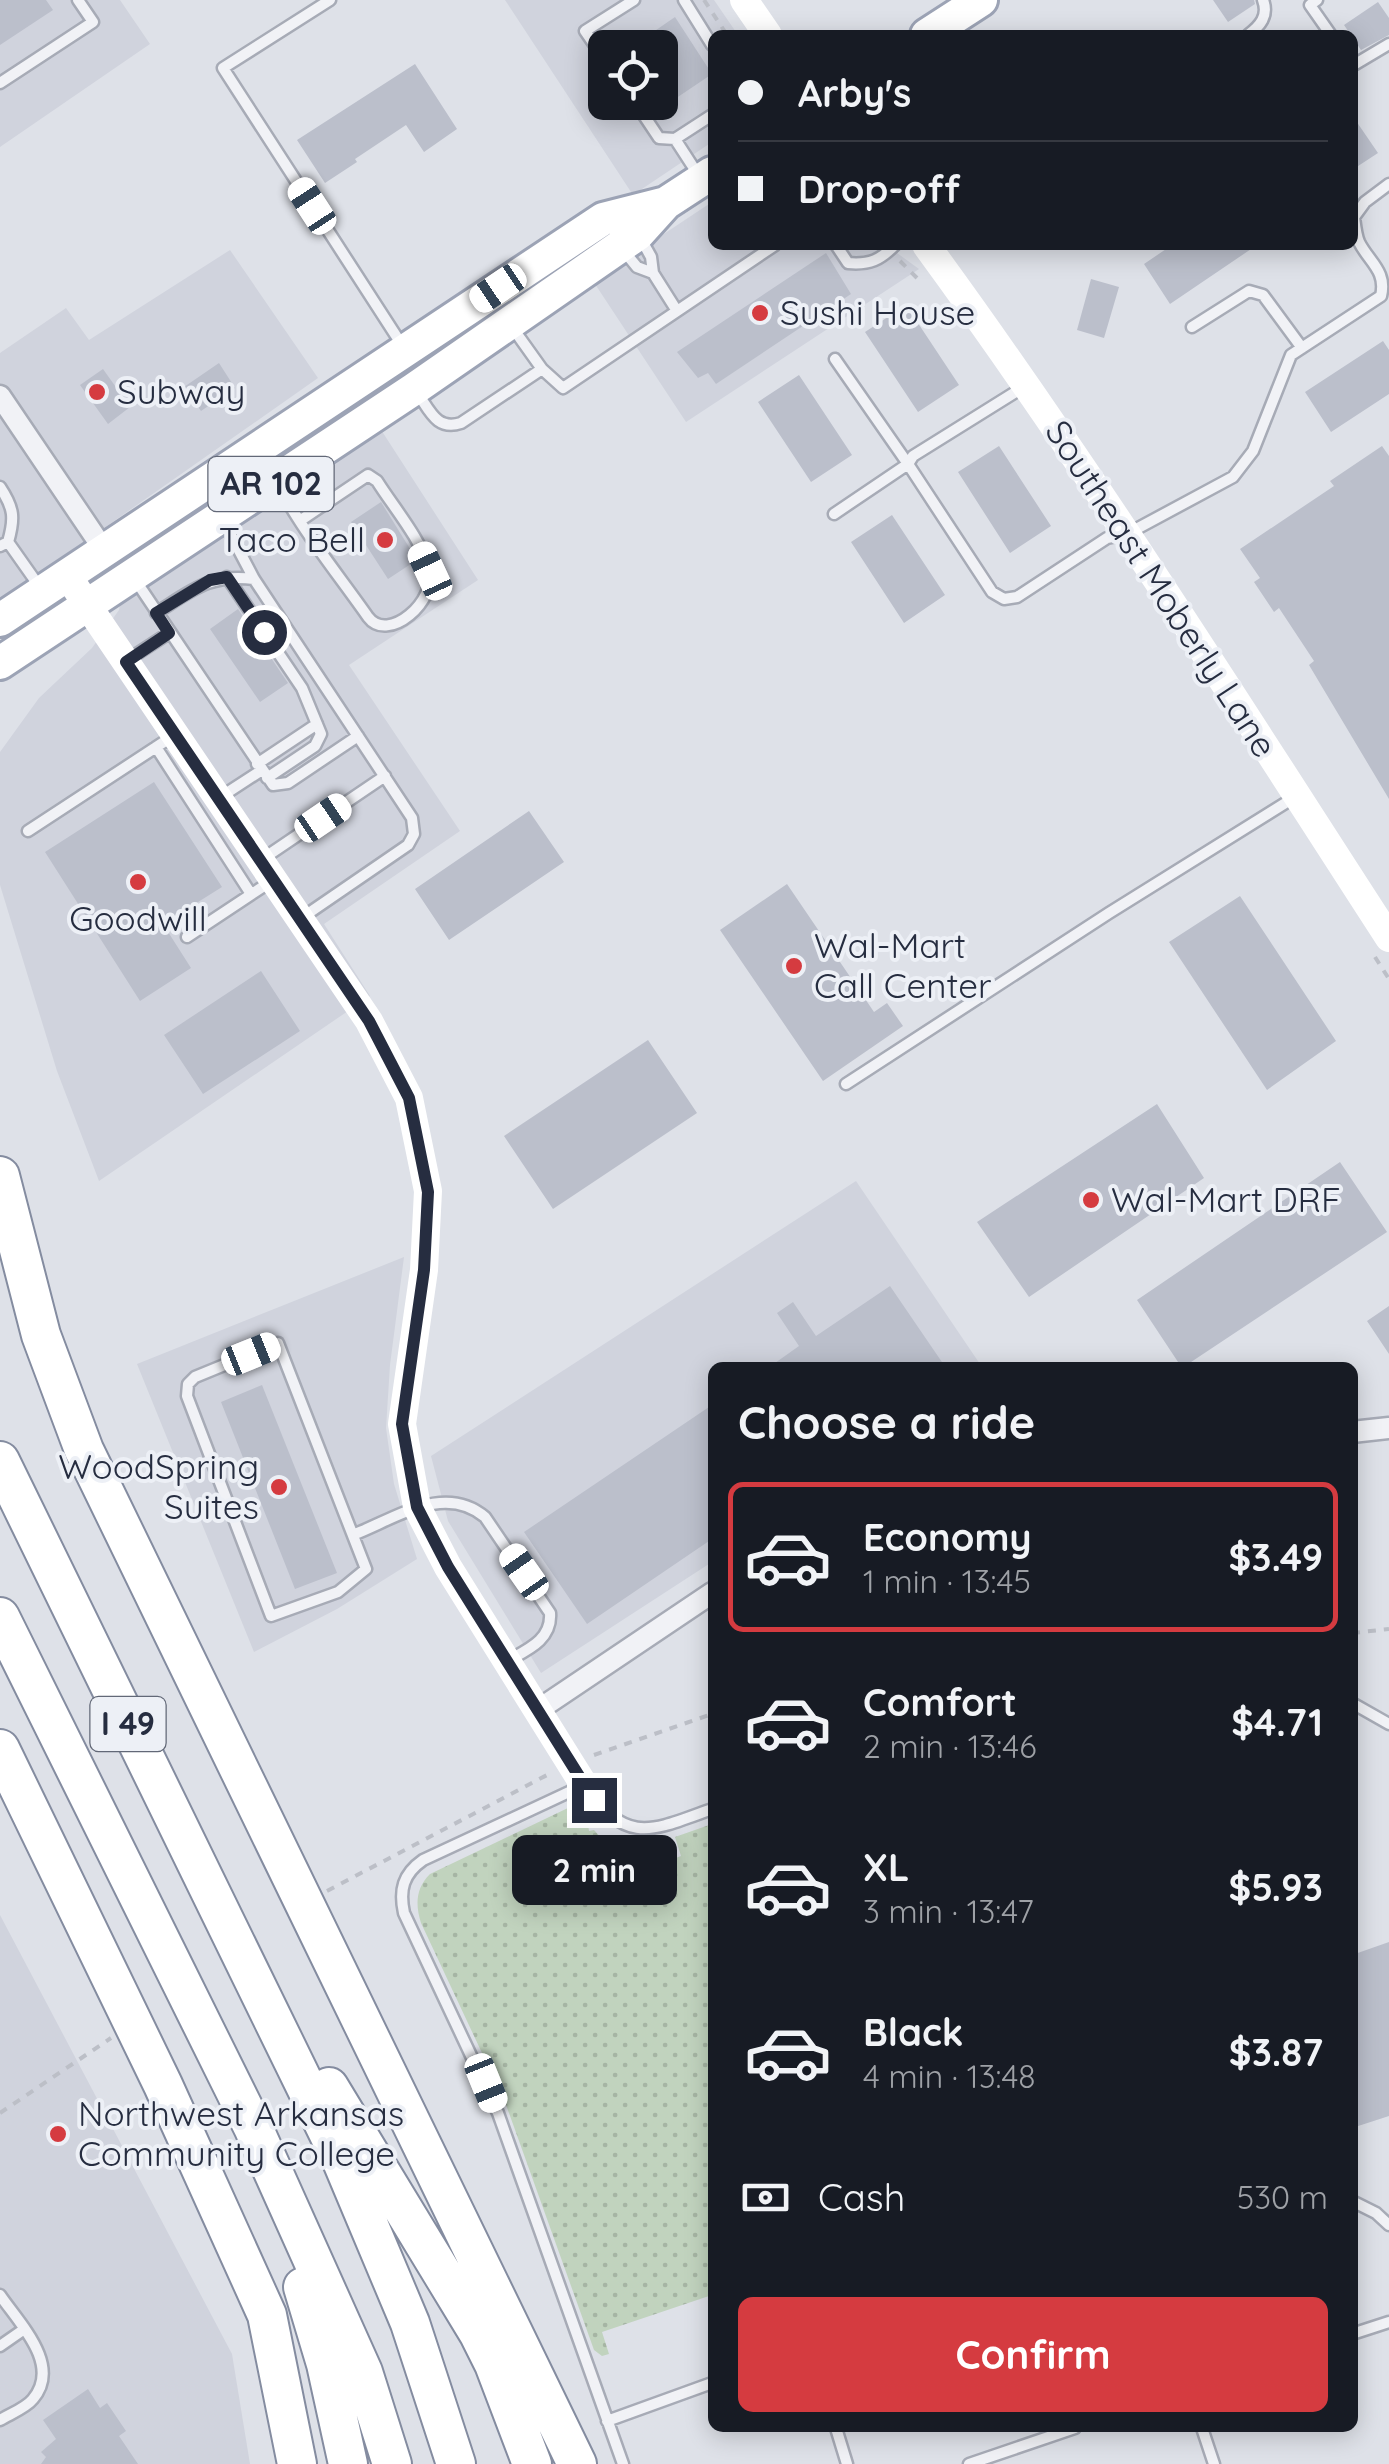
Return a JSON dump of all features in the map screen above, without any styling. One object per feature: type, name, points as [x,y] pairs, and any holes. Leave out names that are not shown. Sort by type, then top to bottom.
[{"type":"highway","points":[[0,1176],[41,1336],[84,1450],[576,2464]]},
{"type":"highway","name":"I 49","points":[[0,1461],[340,2159],[384,2258],[434,2388],[456,2464]]},
{"type":"highway","name":"I 49","points":[[0,1617],[252,2127],[363,2372],[392,2464]]},
{"type":"highway","points":[[0,1749],[163,2084],[267,2315],[297,2464]]},
{"type":"highway","points":[[258,1987],[336,2098],[459,2298],[494,2364],[532,2464]]},
{"type":"highway","points":[[252,2127],[326,2364],[348,2464]]},
{"type":"main road","points":[[934,30],[981,0]]},
{"type":"main road","name":"AR 102","points":[[0,663],[414,389],[629,240],[666,203],[707,176]]},
{"type":"main road","name":"AR 102","points":[[0,620],[603,219],[666,203]]},
{"type":"street","points":[[744,0],[765,30]]},
{"type":"street","name":"Southeast Moberly Lane","points":[[930,250],[1128,534],[1389,938]]},
{"type":"street","points":[[0,396],[7,422],[104,550]]},
{"type":"street","points":[[55,583],[87,606],[126,662],[165,741],[218,798],[262,878],[300,919],[369,1021],[409,1098],[428,1192],[424,1270],[402,1424],[417,1507],[448,1567],[538,1710],[584,1772]]},
{"type":"street","points":[[1358,1431],[1389,1428]]},
{"type":"street","points":[[538,1710],[708,1597]]},
{"type":"lane","points":[[0,84],[93,22],[78,0]]},
{"type":"lane","points":[[330,0],[223,68],[405,350]]},
{"type":"lane","points":[[588,35],[585,31],[634,0]]},
{"type":"lane","points":[[684,0],[708,39]]},
{"type":"lane","points":[[1253,30],[1262,22],[1266,8],[1263,0]]},
{"type":"lane","points":[[1318,0],[1310,5],[1328,30]]},
{"type":"lane","points":[[1358,62],[1389,44]]},
{"type":"lane","points":[[648,120],[660,138],[675,138],[708,117]]},
{"type":"lane","points":[[675,138],[707,176]]},
{"type":"lane","points":[[1358,212],[1389,184]]},
{"type":"lane","points":[[629,240],[637,268],[653,274]]},
{"type":"lane","points":[[629,240],[651,257],[653,274],[677,310]]},
{"type":"lane","points":[[835,360],[992,592],[1004,600],[1017,597],[1107,538],[1128,534],[1233,477],[1252,452],[1291,355],[1381,296],[1384,283],[1378,268],[1358,240]]},
{"type":"lane","points":[[508,323],[542,368],[563,388],[767,250]]},
{"type":"lane","points":[[839,250],[848,263],[862,264],[871,264],[889,250]]},
{"type":"lane","points":[[1192,328],[1248,291],[1262,294],[1302,348]]},
{"type":"lane","points":[[414,389],[437,421],[451,426],[462,423],[542,368]]},
{"type":"lane","points":[[834,514],[914,456],[1027,385]]},
{"type":"lane","points":[[262,446],[275,481],[301,520],[372,624],[392,625],[422,605],[429,594],[430,571],[418,544],[378,481],[368,475],[360,479],[301,520]]},
{"type":"lane","points":[[0,487],[15,518],[4,544],[55,583]]},
{"type":"lane","points":[[222,516],[254,579],[412,818],[412,841],[300,919]]},
{"type":"lane","points":[[132,576],[273,785],[288,783],[358,736]]},
{"type":"lane","points":[[218,798],[262,771],[315,746],[321,734],[302,688],[227,577]]},
{"type":"lane","points":[[156,613],[210,580],[254,579]]},
{"type":"lane","points":[[126,662],[169,633]]},
{"type":"lane","points":[[262,771],[317,724]]},
{"type":"lane","points":[[28,831],[165,741],[262,878]]},
{"type":"lane","points":[[187,937],[385,776]]},
{"type":"lane","points":[[846,1084],[1296,796]]},
{"type":"lane","points":[[278,1343],[355,1534],[366,1570],[358,1578],[338,1592],[271,1616],[187,1396],[188,1384],[195,1377],[278,1343]]},
{"type":"lane","points":[[355,1534],[417,1507],[448,1501],[476,1509],[550,1612],[551,1624],[546,1635],[508,1661]]},
{"type":"lane","points":[[1358,1707],[1389,1724]]},
{"type":"lane","points":[[623,2464],[498,2113],[410,1926],[402,1900],[406,1876],[424,1860],[584,1772],[605,1814],[627,1826],[651,1828],[708,1810]]},
{"type":"lane","points":[[1358,2205],[1389,2225]]},
{"type":"lane","points":[[0,2295],[42,2358],[42,2380],[33,2399],[0,2420]]},
{"type":"lane","points":[[1358,2332],[1389,2322]]},
{"type":"lane","points":[[0,2346],[24,2330]]},
{"type":"lane","points":[[607,2421],[708,2384]]},
{"type":"lane","points":[[837,2432],[847,2464]]},
{"type":"lane","points":[[968,2464],[1064,2432]]},
{"type":"lane","points":[[1203,2432],[1214,2464]]},
{"type":"path","points":[[704,0],[724,30]]},
{"type":"path","points":[[1358,1632],[1389,1629]]},
{"type":"path","points":[[584,1772],[708,1716]]},
{"type":"path","points":[[325,1893],[553,1772]]},
{"type":"path","points":[[0,2113],[115,2036]]},
{"type":"shaded area","points":[[0,0],[120,0],[150,44],[0,147]]},
{"type":"shaded area","points":[[505,0],[714,0],[735,30],[708,30],[708,145],[633,195]]},
{"type":"shaded area","points":[[708,205],[708,250],[893,250],[919,269],[686,422],[593,281]]},
{"type":"shaded area","points":[[230,250],[318,378],[0,601],[0,353],[66,308],[89,340]]},
{"type":"shaded area","points":[[376,422],[478,580],[349,665],[460,831],[324,924],[370,996],[99,1181],[57,1071],[0,885],[0,752],[39,698],[92,648],[119,610],[122,592]]},
{"type":"shaded area","points":[[856,1181],[979,1362],[708,1362],[708,1565],[541,1673],[448,1521],[431,1456]]},
{"type":"shaded area","points":[[404,1257],[386,1428],[394,1484],[417,1559],[337,1609],[254,1652],[137,1364]]},
{"type":"shaded area","name":"Northwest Arkansas Community College","points":[[0,1915],[232,2354],[250,2464],[0,2464]]},
{"type":"green space","points":[[570,1807],[576,1807],[587,1817],[589,1831],[594,1830],[604,1841],[629,1848],[638,1872],[681,1856],[675,1837],[708,1825],[708,2296],[602,2332],[609,2354],[602,2356],[594,2350],[505,2102],[421,1923],[419,1891],[430,1874]]},
{"type":"building","points":[[0,0],[46,0],[53,10],[0,45]]},
{"type":"building","points":[[1213,0],[1254,0],[1255,4],[1228,22]]},
{"type":"building","points":[[1378,2],[1389,18],[1389,35],[1361,50],[1358,30],[1347,30],[1344,25]]},
{"type":"building","points":[[675,17],[708,68],[708,77],[678,97],[678,30],[656,30]]},
{"type":"building","points":[[415,64],[457,129],[424,152],[406,125],[325,183],[297,140]]},
{"type":"building","points":[[1358,124],[1378,153],[1358,166]]},
{"type":"building","points":[[1165,250],[1250,250],[1170,304],[1144,264]]},
{"type":"building","points":[[826,253],[851,294],[716,384],[708,373],[698,378],[677,352]]},
{"type":"building","points":[[1091,279],[1119,287],[1104,338],[1077,330]]},
{"type":"building","points":[[906,305],[959,385],[918,412],[865,332]]},
{"type":"building","points":[[1383,341],[1389,350],[1389,394],[1331,432],[1305,392]]},
{"type":"building","points":[[219,363],[235,388],[201,411],[184,387]]},
{"type":"building","points":[[103,369],[130,407],[108,424],[80,385]]},
{"type":"building","points":[[799,375],[852,455],[811,482],[758,402]]},
{"type":"building","points":[[999,446],[1051,526],[1010,553],[958,472]]},
{"type":"building","points":[[1382,446],[1389,456],[1389,799],[1309,665],[1314,661],[1279,608],[1274,612],[1254,582],[1260,578],[1240,549],[1334,486],[1330,481]]},
{"type":"building","name":"Taco Bell","points":[[381,502],[417,560],[388,579],[351,522]]},
{"type":"building","points":[[892,515],[945,595],[904,623],[851,542]]},
{"type":"building","points":[[238,609],[288,683],[260,702],[210,629]]},
{"type":"building","points":[[154,782],[222,887],[163,924],[191,968],[140,1001],[45,852]]},
{"type":"building","points":[[529,811],[564,862],[449,940],[415,889]]},
{"type":"building","name":"Wal-Mart Call Center","points":[[787,884],[874,1012],[887,1003],[903,1026],[823,1081],[720,930]]},
{"type":"building","points":[[1240,896],[1336,1041],[1267,1090],[1169,942]]},
{"type":"building","points":[[261,971],[300,1031],[203,1094],[164,1035]]},
{"type":"building","points":[[648,1040],[697,1113],[553,1209],[504,1136]]},
{"type":"building","name":"Wal-Mart DRF","points":[[1157,1104],[1204,1178],[1029,1297],[977,1222]]},
{"type":"building","points":[[1340,1162],[1387,1232],[1191,1362],[1178,1362],[1137,1300]]},
{"type":"building","points":[[890,1286],[942,1362],[776,1362],[799,1346],[777,1313],[793,1302],[816,1336]]},
{"type":"building","points":[[1389,1306],[1389,1354],[1367,1321]]},
{"type":"building","name":"WoodSpring Suites","points":[[262,1385],[337,1573],[295,1589],[221,1402]]},
{"type":"building","points":[[708,1408],[708,1542],[587,1624],[524,1532]]},
{"type":"building","points":[[1389,1942],[1389,2116],[1358,2126],[1358,1953]]},
{"type":"building","points":[[88,2389],[100,2408],[107,2403],[126,2431],[119,2436],[138,2464],[41,2464],[46,2457],[41,2452],[56,2439],[43,2420]]},
{"type":"place","name":"Sushi House","points":[[760,313]]},
{"type":"place","name":"Subway","points":[[97,392]]},
{"type":"place","name":"Taco Bell","points":[[385,540]]},
{"type":"place","name":"Goodwill","points":[[138,882]]},
{"type":"place","name":"Wal-Mart Call Center","points":[[794,966]]},
{"type":"place","name":"Wal-Mart DRF","points":[[1091,1200]]},
{"type":"place","name":"WoodSpring Suites","points":[[279,1487]]},
{"type":"place","name":"Northwest Arkansas Community College","points":[[58,2134]]},
{"type":"route","points":[[264,632],[227,577],[210,580],[156,613],[169,633],[126,662],[369,1021],[409,1098],[428,1192],[424,1270],[402,1424],[417,1507],[448,1567],[594,1800]]}]
